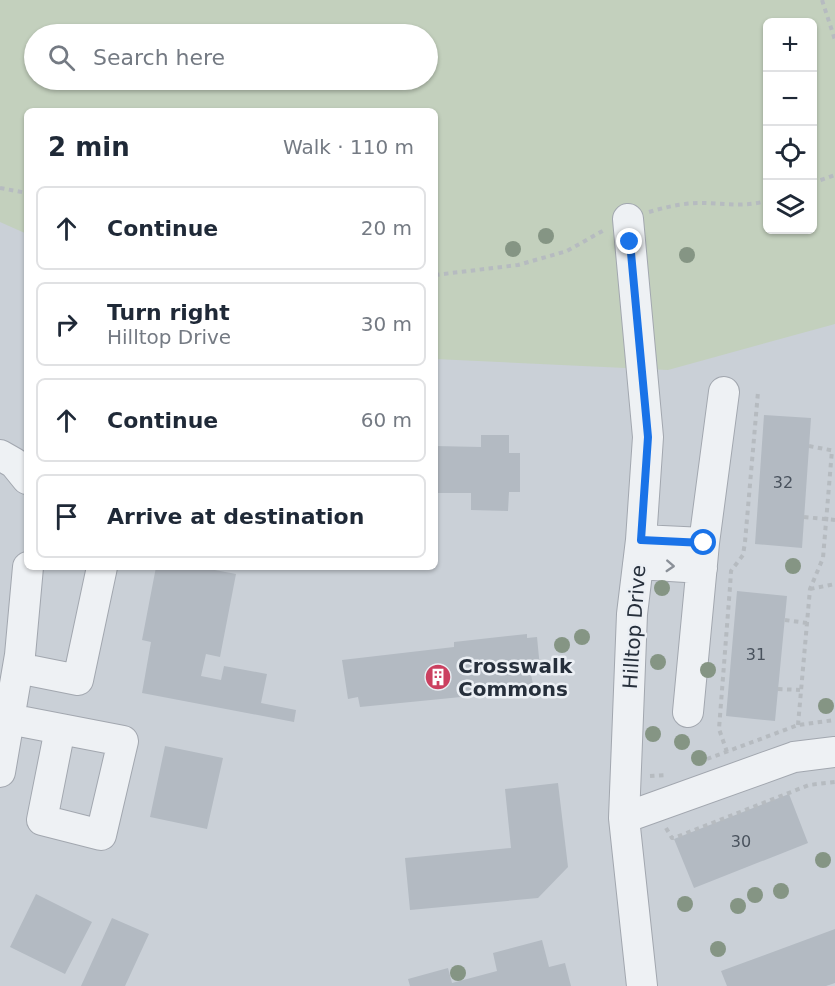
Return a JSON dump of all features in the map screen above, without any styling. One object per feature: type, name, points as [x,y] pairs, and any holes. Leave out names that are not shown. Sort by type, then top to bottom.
[{"type":"street","name":"Hilltop Drive","points":[[628,219],[648,437],[632,614],[624,818],[642,986]]},
{"type":"street","points":[[688,712],[703,555],[724,392]]},
{"type":"street","points":[[0,455],[14,463],[24,475]]},
{"type":"street","points":[[639,552],[703,555]]},
{"type":"street","points":[[0,772],[9,719],[12,658],[27,570]]},
{"type":"street","points":[[12,658],[78,680],[101,570]]},
{"type":"street","points":[[9,719],[60,729]]},
{"type":"street","points":[[624,818],[794,757],[835,752]]},
{"type":"path","points":[[822,0],[835,40]]},
{"type":"path","points":[[817,182],[835,175]]},
{"type":"path","points":[[0,188],[24,192]]},
{"type":"path","points":[[438,275],[518,265],[567,250],[628,219],[667,206],[763,202]]},
{"type":"path","points":[[727,752],[719,729],[731,571],[743,555],[745,542],[758,392]]},
{"type":"path","points":[[798,725],[810,589],[823,558],[833,451],[809,446]]},
{"type":"path","points":[[804,517],[835,520]]},
{"type":"path","points":[[810,589],[835,584]]},
{"type":"path","points":[[784,620],[807,623]]},
{"type":"path","points":[[778,689],[801,690]]},
{"type":"path","points":[[700,762],[798,725],[835,720]]},
{"type":"path","points":[[641,777],[669,774]]},
{"type":"path","points":[[662,828],[667,829],[670,836],[674,838],[809,785],[835,782]]},
{"type":"shaded area","points":[[0,0],[835,0],[835,986],[0,986]]},
{"type":"green space","points":[[0,0],[835,0],[835,324],[668,370],[438,359],[438,108],[24,108],[24,233],[0,222]]},
{"type":"building","points":[[764,415],[811,418],[802,548],[755,544]]},
{"type":"building","points":[[481,435],[509,435],[509,453],[520,453],[520,492],[509,492],[508,511],[471,510],[471,493],[438,493],[438,446],[481,447]]},
{"type":"building","points":[[155,570],[215,570],[236,574],[220,657],[206,654],[201,676],[221,680],[224,666],[267,674],[261,703],[296,710],[294,722],[142,693],[151,642],[142,640]]},
{"type":"building","points":[[737,591],[787,596],[775,721],[726,716]]},
{"type":"building","name":"Crosswalk Commons","points":[[527,634],[527,638],[537,637],[540,668],[530,670],[533,684],[461,693],[461,697],[360,707],[358,697],[348,699],[342,660],[454,647],[454,642]]},
{"type":"building","points":[[165,746],[223,758],[207,829],[150,817]]},
{"type":"building","points":[[558,783],[568,867],[538,898],[410,910],[405,858],[511,848],[505,789]]},
{"type":"building","points":[[789,794],[808,843],[694,888],[674,839]]},
{"type":"building","points":[[36,894],[92,922],[65,974],[10,947]]},
{"type":"building","points":[[112,918],[149,934],[125,986],[81,986]]},
{"type":"building","points":[[835,929],[835,983],[826,986],[727,986],[721,971]]},
{"type":"building","points":[[542,940],[549,967],[565,963],[571,986],[410,986],[408,979],[448,968],[452,983],[497,971],[493,953]]},
{"type":"place","name":"Crosswalk Commons","points":[[438,677]]},
{"type":"route","points":[[630,242],[648,437],[641,540],[704,543]]}]
